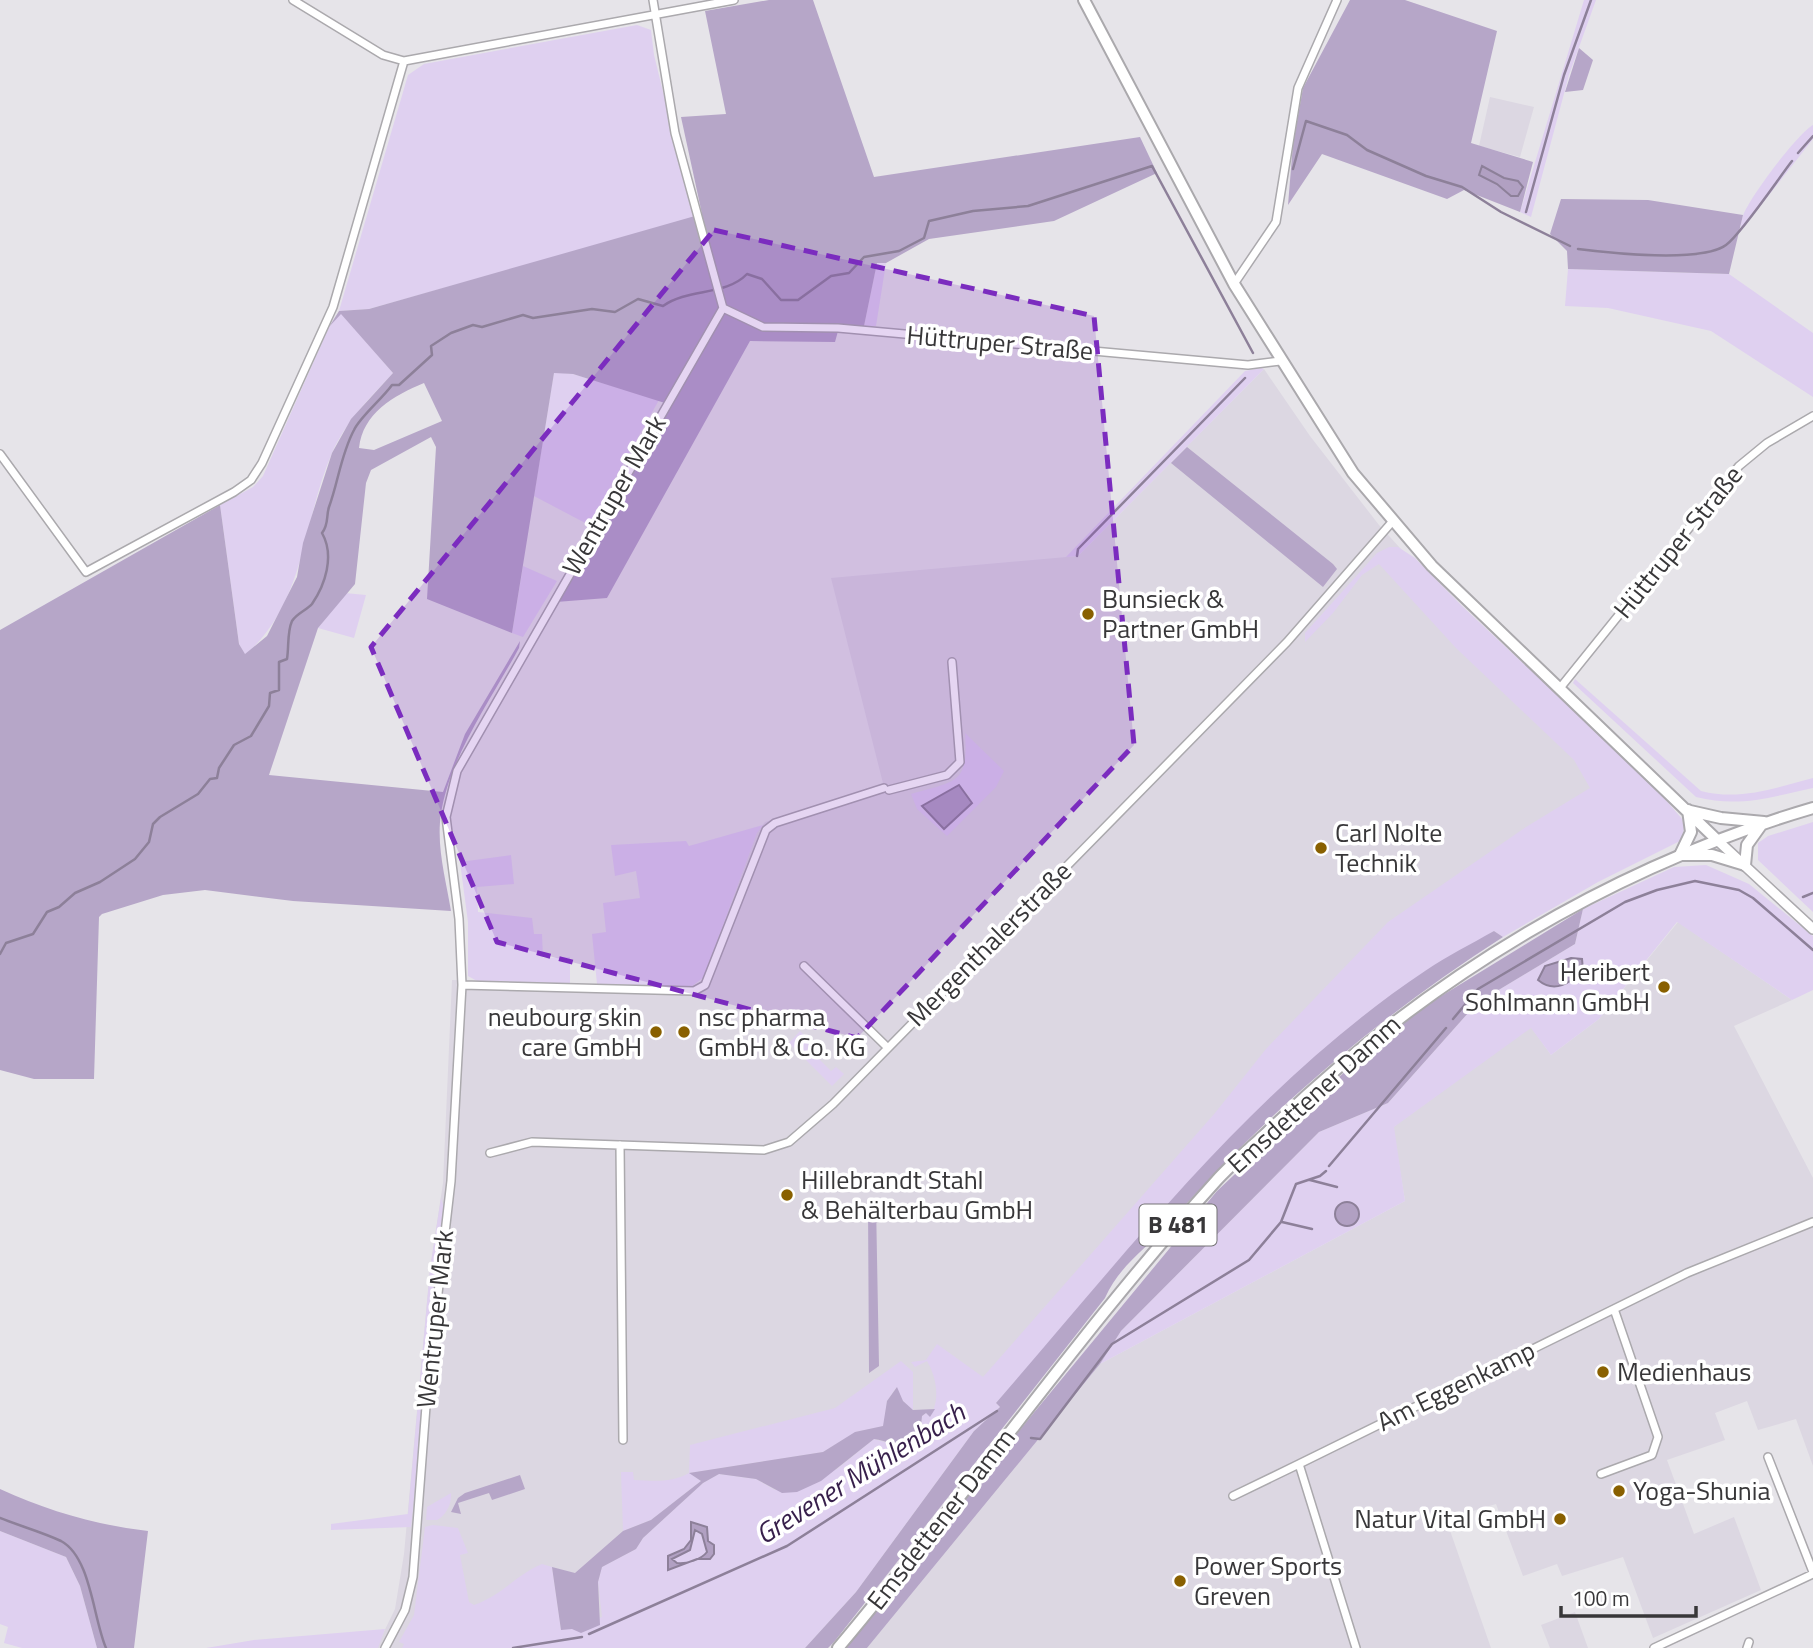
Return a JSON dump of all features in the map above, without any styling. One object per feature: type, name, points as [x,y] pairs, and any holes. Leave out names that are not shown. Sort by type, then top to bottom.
[{"type":"main road","points":[[1084,0],[1234,284],[1329,438],[1392,522],[1475,609],[1716,839]]},
{"type":"main road","name":"B 481","points":[[1716,839],[1813,808]]},
{"type":"main road","points":[[1688,810],[1721,818],[1763,822],[1747,845],[1745,865],[1712,855],[1680,855],[1691,832],[1688,810]]},
{"type":"main road","name":"Emsdettener Damm","points":[[838,1648],[1125,1287],[1218,1179],[1330,1072],[1412,1006],[1498,950],[1601,891],[1716,839]]},
{"type":"street","points":[[293,0],[383,55],[404,61],[734,0]]},
{"type":"street","points":[[653,0],[653,13],[676,133],[723,308]]},
{"type":"street","points":[[1234,284],[1276,222],[1298,88],[1337,0]]},
{"type":"street","points":[[0,454],[86,572],[251,480],[333,307],[404,61]]},
{"type":"street","name":"Hüttruper Straße","points":[[723,308],[763,327],[838,328],[1248,365],[1280,360]]},
{"type":"street","name":"Wentruper Mark","points":[[386,1648],[405,1610],[413,1577],[428,1380],[451,1181],[462,985],[459,919],[446,817],[457,771],[723,308]]},
{"type":"street","name":"Hüttruper Straße","points":[[1560,688],[1739,466],[1767,443],[1813,416]]},
{"type":"street","name":"Mergenthalerstraße","points":[[490,1153],[532,1142],[764,1150],[780,1147],[833,1104],[1287,642],[1392,522]]},
{"type":"street","points":[[462,985],[694,991],[705,985],[766,830],[775,824],[887,789],[947,775],[960,762],[952,662]]},
{"type":"street","points":[[1716,839],[1813,929]]},
{"type":"street","points":[[804,966],[887,1047]]},
{"type":"street","points":[[620,1145],[623,1440]]},
{"type":"street","name":"Am Eggenkamp","points":[[1233,1496],[1687,1273],[1813,1222]]},
{"type":"street","points":[[1601,1474],[1652,1455],[1658,1437],[1614,1308]]},
{"type":"street","points":[[1654,1648],[1813,1573],[1768,1457]]},
{"type":"street","points":[[1299,1464],[1356,1648]]},
{"type":"highlighted area","points":[[714,230],[1094,316],[1134,745],[857,1038],[497,942],[371,647]]},
{"type":"shaded area","points":[[769,0],[813,0],[874,177],[1140,137],[1157,173],[1054,221],[929,239],[886,263],[877,263],[864,326],[840,324],[835,342],[750,341],[607,598],[556,602],[668,404],[573,374],[554,373],[512,633],[427,599],[436,447],[431,437],[371,470],[366,483],[355,584],[318,628],[269,775],[443,792],[465,734],[520,641],[519,648],[462,750],[446,793],[441,814],[440,838],[451,911],[293,901],[205,890],[163,895],[102,914],[99,917],[94,1079],[34,1079],[0,1070],[0,630],[220,505],[239,644],[245,654],[267,636],[297,577],[303,543],[332,453],[351,419],[393,373],[341,314],[329,327],[339,311],[369,309],[702,214],[681,117],[726,114],[705,11]],"holes":[[[424,383],[442,421],[374,450],[359,448],[366,425],[373,415],[391,400]]]},
{"type":"shaded area","points":[[1350,0],[1405,0],[1497,31],[1471,143],[1533,162],[1520,212],[1464,190],[1447,199],[1322,154],[1288,205],[1293,144],[1303,88]],"holes":[[[1482,166],[1504,178],[1518,181],[1511,196],[1480,175]]]},
{"type":"shaded area","points":[[1584,0],[1596,0],[1569,75],[1531,217],[1520,212]]},
{"type":"shaded area","points":[[637,25],[651,30],[654,55],[694,218],[369,309],[339,311],[408,75],[424,64]]},
{"type":"shaded area","points":[[1579,48],[1593,60],[1583,90],[1565,92]]},
{"type":"shaded area","points":[[1490,97],[1534,107],[1520,157],[1479,146]]},
{"type":"shaded area","points":[[1813,125],[1813,139],[1740,232],[1747,207],[1764,181],[1797,140]]},
{"type":"shaded area","points":[[1482,166],[1504,178],[1518,181],[1523,187],[1518,196],[1511,196],[1497,184],[1479,175]]},
{"type":"shaded area","points":[[1561,199],[1648,200],[1743,215],[1729,274],[1568,269],[1567,251],[1550,234]]},
{"type":"shaded area","points":[[877,262],[886,263],[876,326],[864,326]]},
{"type":"shaded area","points":[[1568,269],[1729,274],[1813,333],[1813,397],[1711,331],[1608,308],[1565,306]]},
{"type":"shaded area","points":[[341,313],[393,373],[359,410],[338,441],[322,479],[291,586],[280,611],[265,634],[245,655],[239,644],[220,505],[253,487],[263,476],[329,327]]},
{"type":"shaded area","points":[[1264,369],[1310,436],[1379,525],[1443,595],[1651,794],[1494,931],[1287,1083],[996,1403],[631,1648],[376,1648],[395,1609],[404,1554],[430,1269],[443,1183],[452,980],[691,987],[699,984],[704,977],[757,832],[765,822],[884,787],[831,578],[1078,556]]},
{"type":"shaded area","points":[[1264,369],[1078,556],[1066,557],[1245,371]]},
{"type":"shaded area","points":[[554,372],[573,374],[659,400],[589,525],[534,496]]},
{"type":"shaded area","points":[[1187,447],[1333,564],[1337,569],[1323,587],[1171,463]]},
{"type":"shaded area","points":[[1389,547],[1398,547],[1415,558],[1462,606],[1653,785],[1682,819],[1682,840],[1598,882],[1503,937],[1494,931],[1423,974],[1382,1002],[1276,1092],[1132,1245],[996,1403],[1000,1407],[974,1431],[856,1592],[805,1648],[402,1648],[404,1644],[399,1642],[414,1615],[425,1527],[433,1525],[458,1528],[468,1553],[460,1555],[469,1602],[474,1605],[493,1596],[542,1564],[552,1567],[561,1630],[602,1617],[598,1582],[602,1567],[636,1549],[643,1538],[703,1483],[719,1474],[756,1479],[775,1490],[837,1469],[874,1439],[898,1446],[920,1434],[922,1416],[926,1413],[930,1416],[933,1410],[936,1388],[927,1361],[915,1367],[911,1362],[926,1360],[937,1344],[983,1377],[1215,1113],[1266,1049],[1388,922],[1526,827],[1590,788],[1574,760],[1456,648],[1379,564],[1362,575],[1333,613],[1305,642],[1305,633],[1377,553]]},
{"type":"shaded area","points":[[523,566],[557,581],[523,637],[512,633]]},
{"type":"shaded area","points":[[345,593],[366,595],[354,638],[318,628]]},
{"type":"shaded area","points":[[1575,679],[1701,791],[1744,794],[1813,778],[1813,788],[1741,801],[1727,802],[1696,797],[1573,683]]},
{"type":"shaded area","points":[[965,733],[1004,771],[996,787],[947,836],[917,809],[911,794],[956,778],[961,772],[966,750]],"holes":[[[959,785],[970,797],[944,829],[923,809]]]},
{"type":"shaded area","points":[[959,785],[972,803],[944,829],[922,806]]},
{"type":"shaded area","points":[[1813,822],[1813,912],[1758,860],[1758,843],[1768,836]]},
{"type":"shaded area","points":[[763,825],[757,833],[704,977],[691,987],[597,984],[592,934],[606,932],[603,903],[640,898],[636,871],[615,876],[611,845],[686,841],[689,846]]},
{"type":"shaded area","points":[[511,855],[514,884],[477,887],[478,912],[532,918],[534,934],[542,934],[543,958],[570,957],[570,984],[477,981],[468,976],[468,922],[460,862]]},
{"type":"shaded area","points":[[1706,865],[1749,884],[1813,936],[1813,990],[1792,1000],[1677,922],[1599,1019],[1551,1055],[1531,1028],[1394,1127],[1405,1201],[1100,1364],[1121,1331],[1319,1132],[1388,1103],[1477,1003],[1575,944],[1583,909],[1674,867]]},
{"type":"shaded area","points":[[1583,909],[1575,944],[1477,1003],[1388,1103],[1319,1132],[1121,1331],[1100,1364],[867,1648],[846,1648],[1032,1415],[1217,1191],[1332,1083],[1412,1014]]},
{"type":"shaded area","points":[[1678,922],[1792,1000],[1734,1026],[1813,1178],[1813,1466],[1796,1419],[1758,1430],[1747,1401],[1715,1413],[1725,1440],[1667,1460],[1694,1534],[1734,1517],[1761,1590],[1653,1638],[1623,1557],[1562,1576],[1557,1564],[1523,1576],[1496,1504],[1446,1519],[1491,1648],[867,1648],[1100,1364],[1405,1201],[1393,1127],[1531,1027],[1551,1055],[1599,1019]]},
{"type":"shaded area","points":[[1494,931],[1503,937],[1411,1000],[1367,1034],[1284,1106],[1205,1184],[1118,1277],[1105,1298],[834,1642],[828,1648],[805,1648],[856,1592],[974,1431],[1000,1407],[996,1403],[1197,1172],[1305,1065],[1363,1016],[1433,966]]},
{"type":"shaded area","points":[[1571,958],[1582,959],[1583,970],[1573,979],[1556,986],[1538,980],[1545,966]]},
{"type":"shaded area","points":[[800,1031],[815,1046],[811,1051],[831,1071],[836,1067],[844,1074],[832,1086],[789,1043]]},
{"type":"shaded area","points":[[441,1198],[444,1208],[411,1527],[331,1530],[331,1524],[408,1514],[430,1269]]},
{"type":"shaded area","points":[[1347,1202],[1356,1205],[1359,1214],[1356,1223],[1347,1226],[1338,1223],[1335,1214],[1338,1205]]},
{"type":"shaded area","points":[[868,1203],[876,1203],[879,1366],[869,1373]]},
{"type":"shaded area","points":[[901,1361],[913,1372],[913,1410],[903,1401],[896,1388],[887,1401],[884,1426],[856,1432],[823,1452],[690,1473],[701,1481],[651,1520],[623,1531],[621,1472],[633,1472],[634,1480],[662,1481],[682,1476],[689,1473],[690,1445],[835,1408]]},
{"type":"shaded area","points":[[897,1387],[903,1401],[913,1410],[935,1409],[930,1417],[926,1413],[922,1416],[920,1434],[902,1444],[874,1439],[821,1481],[797,1492],[782,1493],[756,1479],[719,1474],[703,1483],[643,1538],[636,1549],[602,1567],[598,1582],[600,1625],[581,1633],[572,1629],[561,1630],[552,1567],[575,1573],[623,1531],[651,1520],[701,1481],[689,1473],[823,1452],[855,1432],[883,1426],[887,1401]]},
{"type":"shaded area","points":[[520,1475],[525,1489],[492,1500],[489,1493],[458,1503],[461,1514],[451,1512],[458,1498],[465,1493]]},
{"type":"shaded area","points":[[0,1489],[72,1516],[148,1531],[134,1648],[97,1648],[80,1586],[66,1557],[0,1531]]},
{"type":"shaded area","points":[[451,1493],[448,1509],[443,1515],[437,1520],[426,1520],[427,1507]]},
{"type":"shaded area","points":[[691,1522],[707,1527],[708,1541],[714,1545],[714,1554],[710,1559],[698,1559],[707,1552],[702,1534],[695,1530],[690,1550],[672,1559],[677,1563],[689,1562],[668,1570],[668,1556],[684,1549],[691,1540]]},
{"type":"shaded area","points":[[0,1531],[66,1557],[80,1586],[97,1648],[22,1648],[4,1643],[8,1627],[0,1624]]},
{"type":"shaded area","points":[[1575,1612],[1588,1648],[1550,1648],[1541,1625]]},
{"type":"shaded area","points":[[385,1629],[378,1648],[206,1648],[254,1640]]},
{"type":"waterway","points":[[1526,212],[1564,75],[1591,0]]},
{"type":"waterway","points":[[1293,169],[1306,121],[1347,135],[1367,150],[1426,176],[1462,187],[1501,212],[1570,246]]},
{"type":"waterway","points":[[1798,153],[1813,136]]},
{"type":"waterway","points":[[1578,249],[1655,255],[1714,251],[1733,239],[1792,161]]},
{"type":"waterway","points":[[0,954],[6,943],[33,934],[47,912],[135,859],[149,842],[153,824],[198,794],[210,779],[217,778],[219,768],[234,745],[251,736],[269,706],[270,693],[279,690],[279,662],[287,659],[290,625],[312,604],[321,588],[328,561],[322,533],[354,430],[392,385],[399,385],[432,355],[431,346],[451,333],[473,325],[482,327],[523,315],[533,318],[592,309],[615,312],[638,299],[663,306],[684,296],[729,286],[747,274],[762,279],[781,300],[798,300],[831,276],[849,273],[864,257],[899,251],[924,238],[929,221],[973,211],[1028,206],[1152,166],[1253,353]]},
{"type":"waterway","points":[[1077,556],[1078,549],[1245,378]]},
{"type":"waterway","name":"Grevener Mühlenbach","points":[[1453,1019],[1478,989],[1625,902],[1657,890],[1695,881],[1739,890],[1753,898],[1813,950]]},
{"type":"waterway","name":"Grevener Mühlenbach","points":[[1803,897],[1813,893]]},
{"type":"waterway","name":"Grevener Mühlenbach","points":[[1329,1166],[1446,1028]]},
{"type":"waterway","name":"Grevener Mühlenbach","points":[[1031,1438],[1040,1439],[1112,1344],[1249,1260],[1281,1222],[1296,1184],[1320,1176],[1326,1171]]},
{"type":"waterway","points":[[1310,1180],[1337,1187]]},
{"type":"waterway","points":[[1282,1222],[1312,1229]]},
{"type":"waterway","name":"Grevener Mühlenbach","points":[[589,1634],[787,1546],[997,1411]]},
{"type":"waterway","name":"Grevener Mühlenbach","points":[[0,1518],[61,1541],[71,1549],[85,1574],[106,1648]]},
{"type":"waterway","name":"Grevener Mühlenbach","points":[[513,1648],[582,1637]]},
{"type":"place","name":"Bunsieck & Partner GmbH","points":[[1088,614]]},
{"type":"place","name":"Carl Nolte Technik","points":[[1321,848]]},
{"type":"place","name":"Heribert Sohlmann GmbH","points":[[1664,987]]},
{"type":"place","name":"neubourg skin care GmbH","points":[[656,1032]]},
{"type":"place","name":"nsc pharma GmbH & Co. KG","points":[[684,1032]]},
{"type":"place","name":"Hillebrandt Stahl & Behälterbau GmbH","points":[[787,1195]]},
{"type":"place","name":"Medienhaus","points":[[1603,1372]]},
{"type":"place","name":"Yoga-Shunia","points":[[1619,1491]]},
{"type":"place","name":"Natur Vital GmbH","points":[[1560,1519]]},
{"type":"place","name":"Power Sports Greven","points":[[1180,1581]]}]
